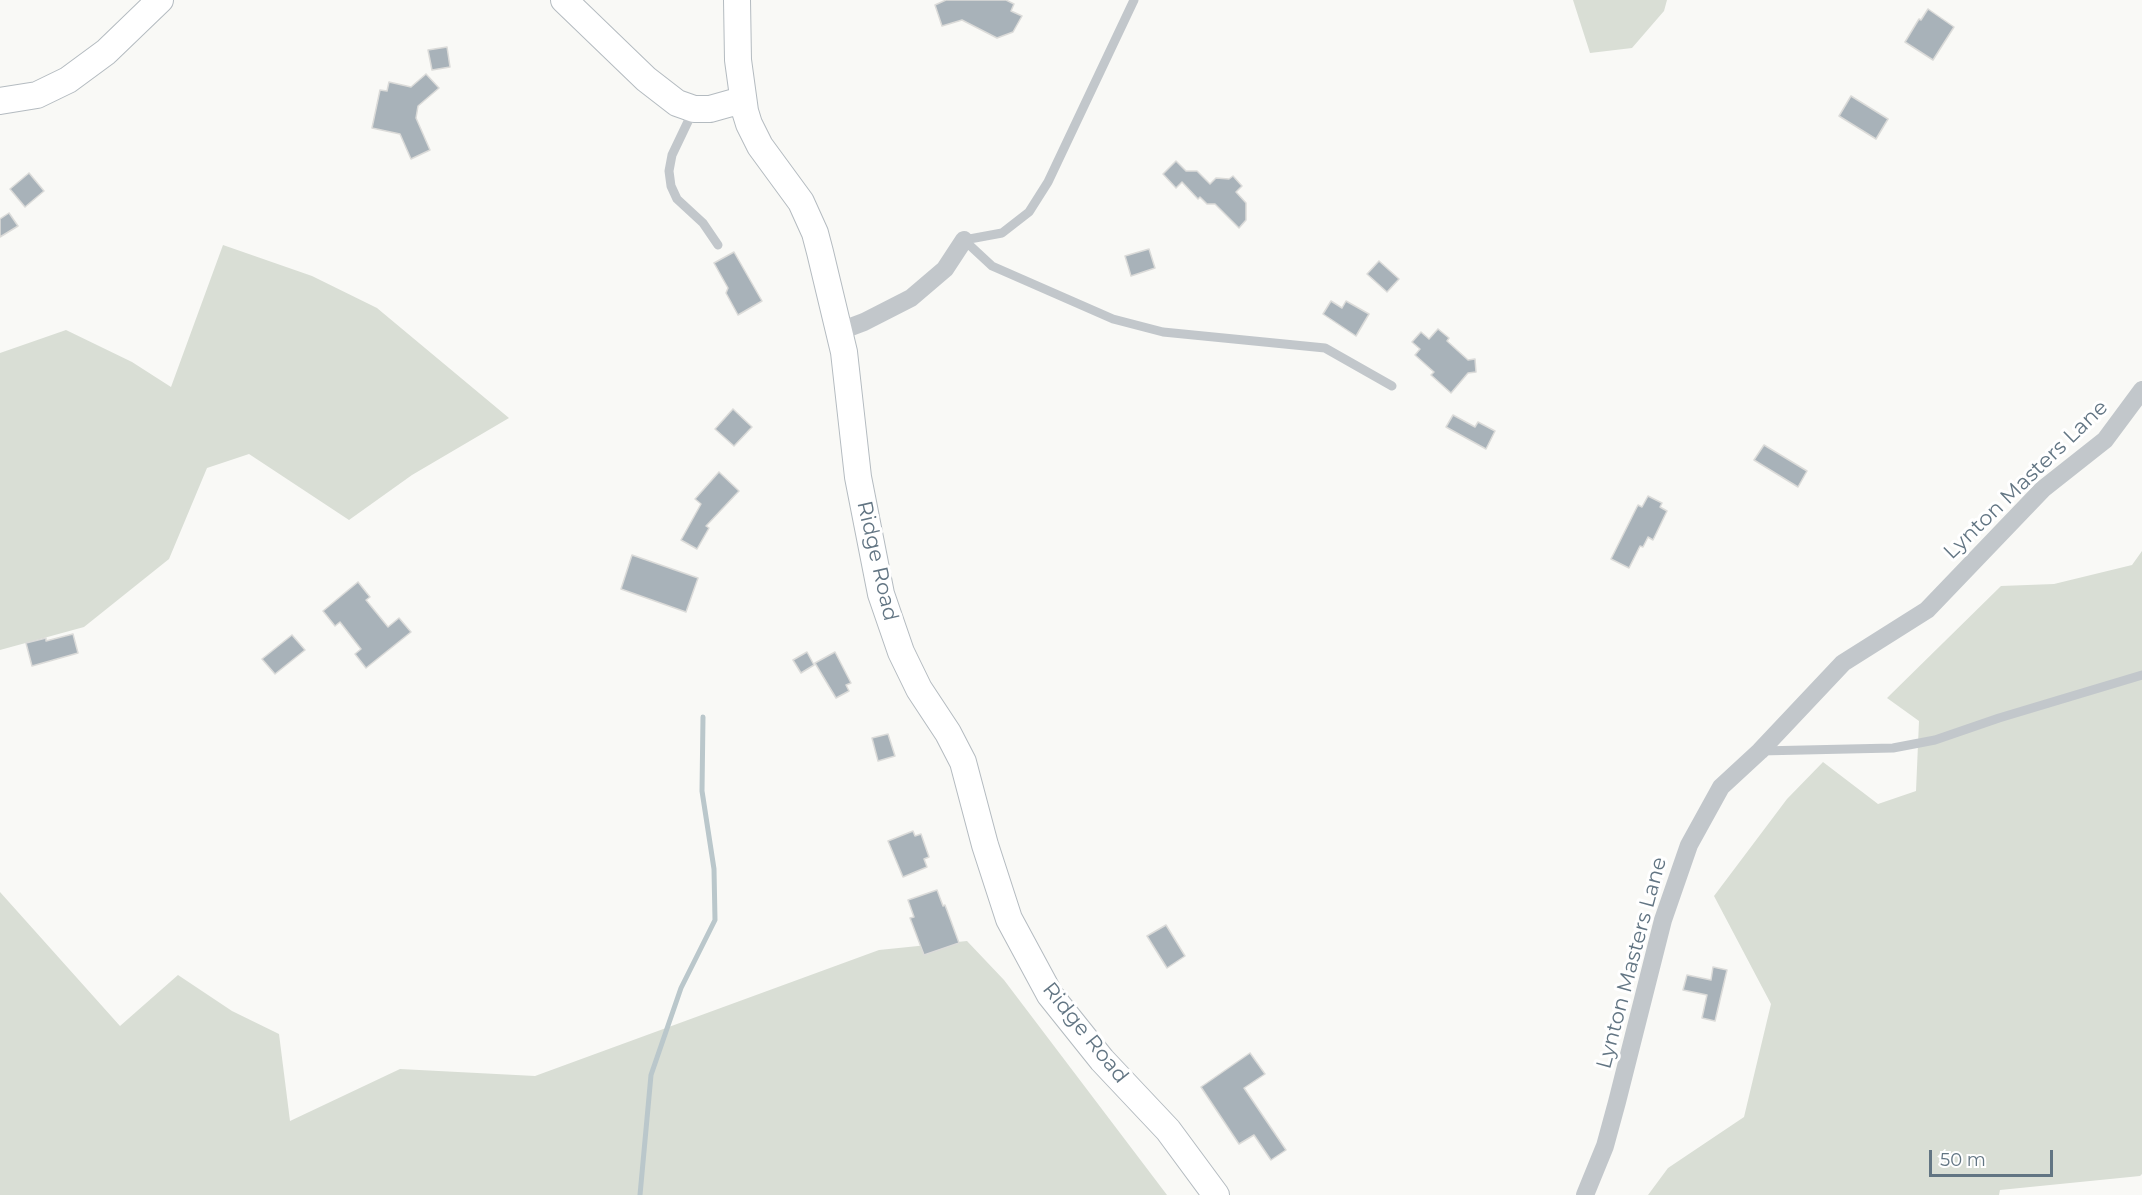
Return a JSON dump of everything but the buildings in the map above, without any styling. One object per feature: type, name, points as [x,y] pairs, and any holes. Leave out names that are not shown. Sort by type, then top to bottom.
[{"type":"street","points":[[0,101],[37,95],[68,80],[106,52],[160,0]]},
{"type":"street","points":[[564,0],[659,91],[677,103],[694,109],[718,108],[742,100]]},
{"type":"street","name":"Ridge Road","points":[[737,0],[738,60],[742,100],[754,135],[793,189],[808,217],[820,252],[840,331],[850,397],[858,477],[881,594],[901,652],[918,688],[948,733],[963,762],[1008,919],[1050,995],[1102,1060],[1168,1130],[1216,1195]]},
{"type":"street","points":[[840,331],[864,322],[911,298],[945,269],[964,240]]},
{"type":"street","name":"Lynton Masters Lane","points":[[1585,1195],[1605,1146],[1663,920],[1689,845],[1721,788],[1760,751],[1843,663],[1927,610],[2043,489],[2105,440],[2142,390]]},
{"type":"lane","points":[[964,240],[1002,233],[1029,212],[1048,182],[1134,0]]},
{"type":"lane","points":[[694,109],[672,155],[669,171],[671,186],[677,199],[711,232],[718,245]]},
{"type":"lane","points":[[964,240],[992,266],[1113,320],[1162,332],[1325,348],[1392,386]]},
{"type":"lane","points":[[1760,751],[1893,748],[1924,742],[2142,675]]},
{"type":"shaded area","points":[[1573,0],[1667,0],[1664,11],[1632,48],[1590,53]]},
{"type":"shaded area","points":[[223,245],[312,276],[377,308],[509,418],[412,475],[349,520],[249,454],[207,468],[169,559],[84,627],[0,650],[0,353],[66,330],[132,362],[171,387]]},
{"type":"shaded area","points":[[2142,551],[2142,1174],[2000,1190],[1999,1195],[1648,1195],[1668,1168],[1744,1117],[1771,1004],[1714,896],[1787,799],[1823,762],[1878,804],[1916,791],[1919,721],[1887,698],[2001,586],[2054,584],[2132,565]]},
{"type":"shaded area","points":[[0,892],[120,1026],[178,975],[232,1011],[279,1034],[290,1121],[400,1069],[535,1076],[879,950],[967,941],[1004,980],[1167,1195],[0,1195]]},
{"type":"waterway","points":[[640,1195],[651,1075],[681,988],[715,920],[714,869],[702,791],[703,717]]}]
